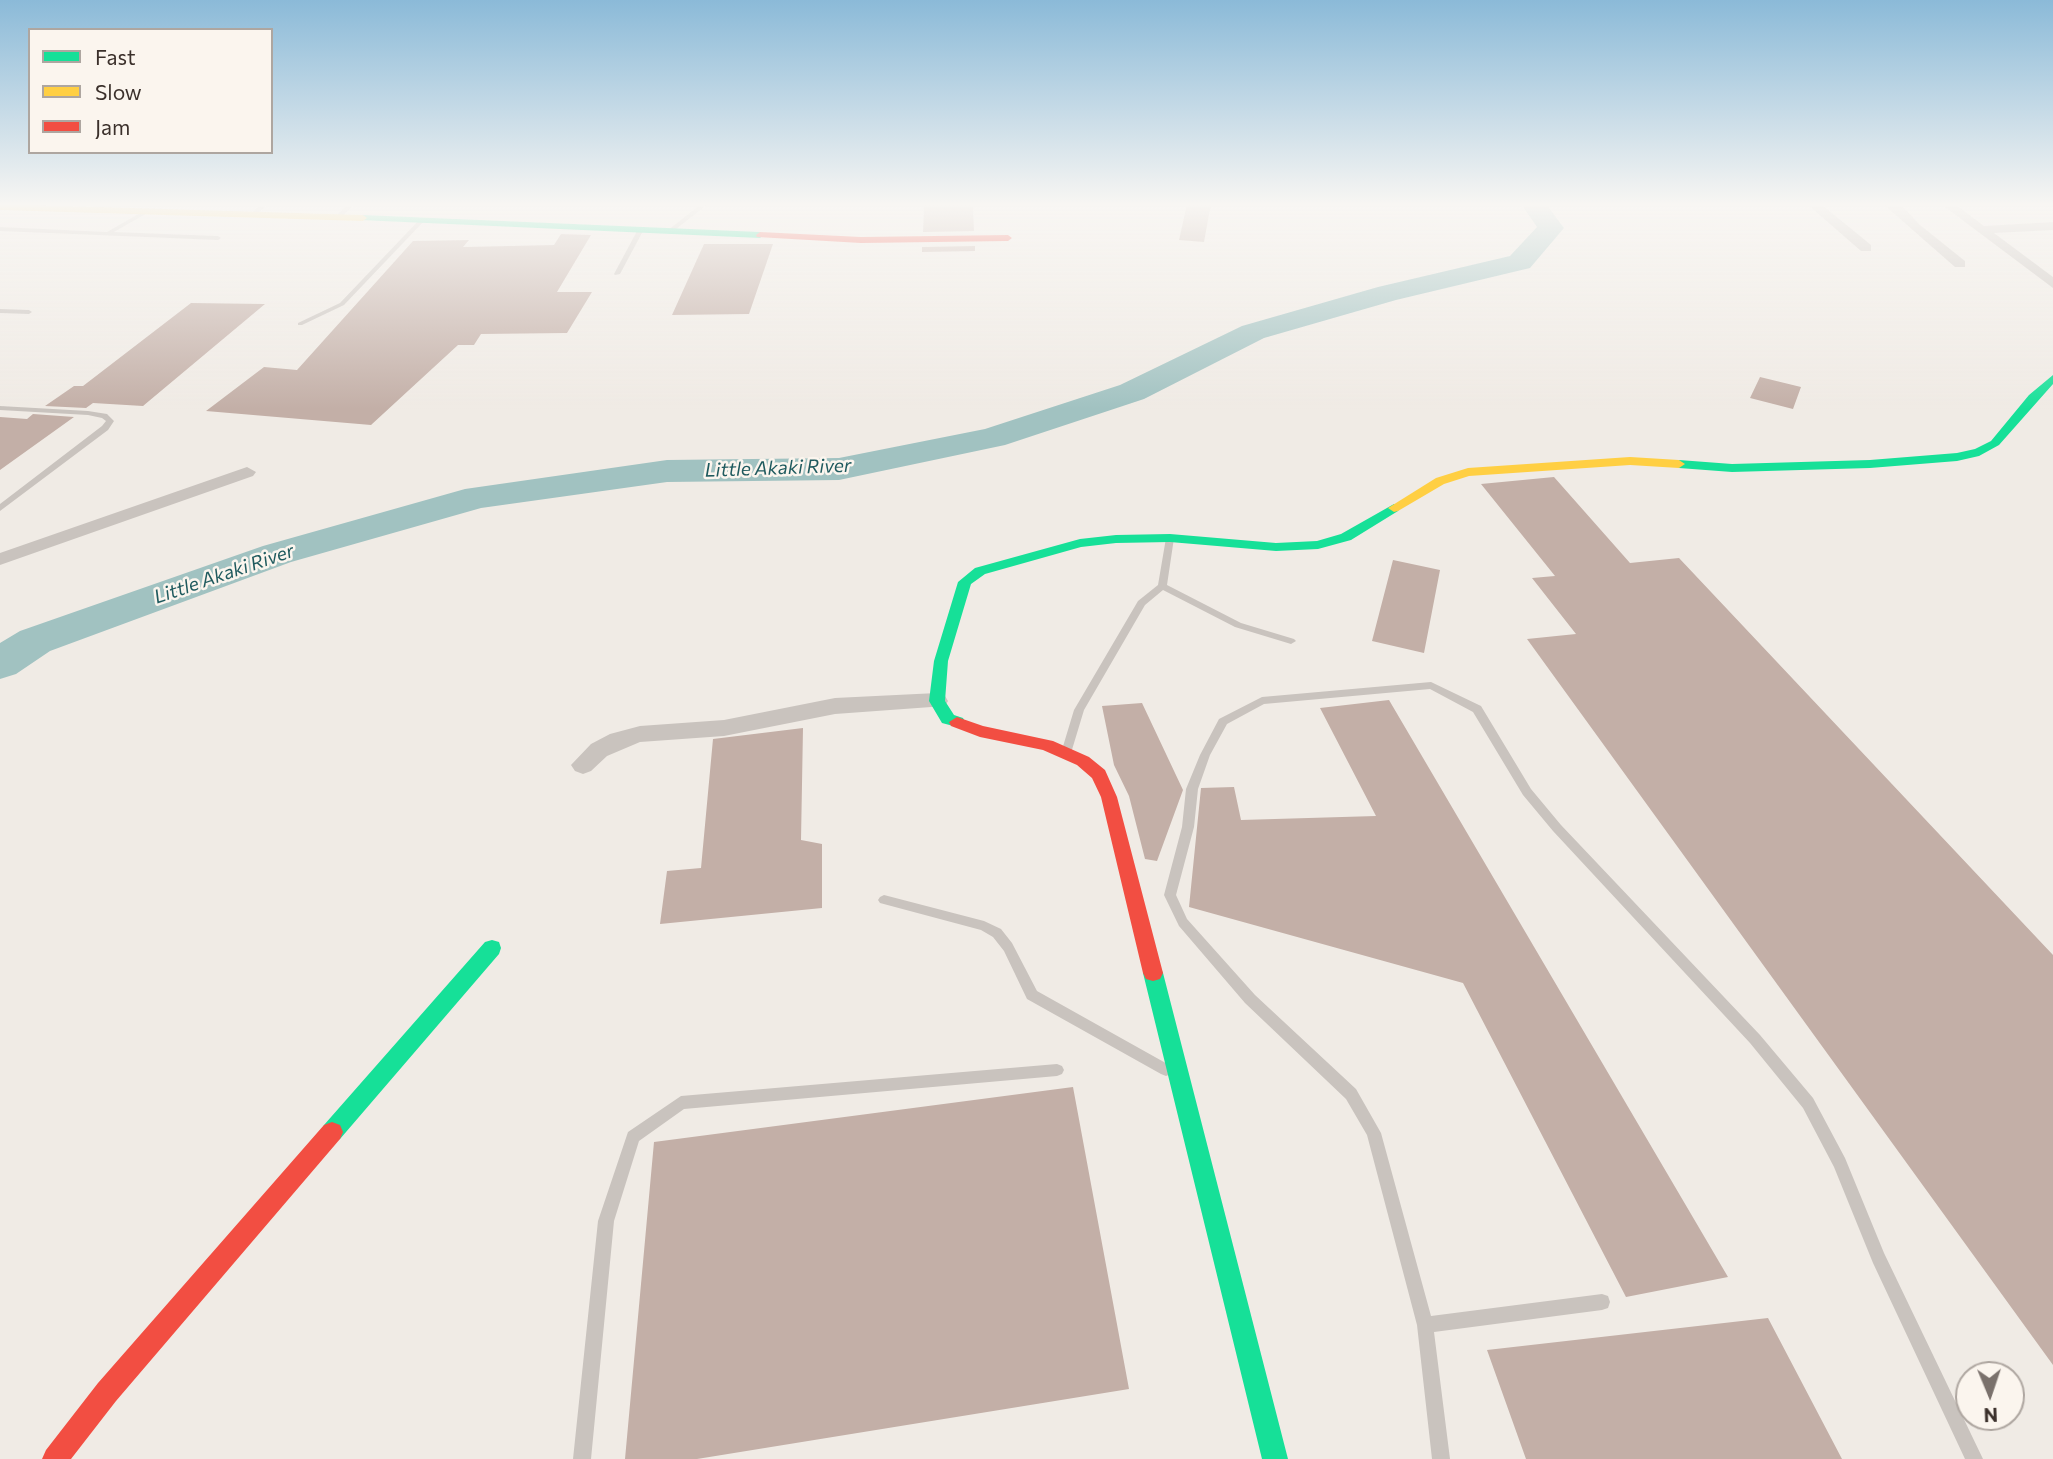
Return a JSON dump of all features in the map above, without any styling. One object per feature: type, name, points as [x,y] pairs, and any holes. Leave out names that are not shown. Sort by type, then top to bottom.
[{"type":"street","points":[[2038,272],[2053,284]]},
{"type":"street","points":[[1275,1459],[1109,797],[1099,774],[1083,761],[1047,745],[980,732],[948,719],[937,701],[941,661],[965,582],[981,571],[1008,562],[1080,543],[1116,539],[1170,538],[1276,547],[1318,545],[1346,537],[1440,481],[1468,472],[1630,461],[1732,468],[1870,464],[1957,457],[1979,452],[1995,443],[2033,397],[2053,378]]},
{"type":"street","points":[[0,559],[247,472]]},
{"type":"street","points":[[583,765],[599,750],[618,740],[640,734],[724,728],[835,706],[937,701]]},
{"type":"street","points":[[55,1459],[107,1392],[492,948]]},
{"type":"lane","points":[[300,324],[342,304],[372,272]]},
{"type":"lane","points":[[0,311],[29,312]]},
{"type":"lane","points":[[0,408],[88,413],[104,416],[110,421],[106,428],[0,508]]},
{"type":"lane","points":[[1066,753],[1079,710],[1141,603],[1162,586],[1170,538]]},
{"type":"lane","points":[[1162,586],[1238,625],[1291,641]]},
{"type":"lane","points":[[1441,1459],[1425,1325],[1374,1133],[1351,1094],[1250,999],[1183,922],[1170,895],[1188,827],[1192,789],[1205,755],[1223,722],[1262,701],[1431,685],[1476,709],[1527,792],[1557,828],[1755,1039],[1808,1103],[1840,1163],[1878,1258],[1974,1459]]},
{"type":"lane","points":[[884,900],[984,926],[997,933],[1008,947],[1032,995],[1180,1078]]},
{"type":"lane","points":[[582,1459],[606,1221],[633,1137],[681,1103],[1056,1070]]},
{"type":"lane","points":[[1425,1325],[1602,1302]]},
{"type":"building","points":[[385,272],[569,272],[557,292],[592,292],[567,333],[481,334],[474,345],[458,345],[371,425],[206,411],[264,367],[297,370]]},
{"type":"building","points":[[691,272],[763,272],[749,314],[672,315]]},
{"type":"building","points":[[191,303],[265,304],[143,406],[93,403],[86,408],[45,406],[74,386],[83,386]]},
{"type":"building","points":[[1760,377],[1801,387],[1793,409],[1750,398]]},
{"type":"building","points":[[33,414],[74,417],[0,470],[0,417],[27,419]]},
{"type":"building","points":[[1554,477],[1630,563],[1679,558],[2053,955],[2053,1365],[1527,639],[1576,634],[1532,578],[1555,576],[1481,484]]},
{"type":"building","points":[[1393,560],[1440,570],[1424,653],[1372,641]]},
{"type":"building","points":[[1389,700],[1728,1277],[1626,1297],[1463,983],[1189,907],[1201,788],[1234,787],[1241,820],[1376,816],[1320,708]]},
{"type":"building","points":[[1142,703],[1183,790],[1157,861],[1145,859],[1129,796],[1114,765],[1102,706]]},
{"type":"building","points":[[803,728],[801,840],[822,844],[822,908],[660,924],[667,871],[701,868],[713,739]]},
{"type":"building","points":[[1073,1087],[1129,1389],[697,1459],[625,1459],[654,1142]]},
{"type":"building","points":[[1768,1318],[1842,1459],[1526,1459],[1487,1350]]},
{"type":"waterway","name":"Little Akaki River","points":[[0,664],[35,641],[277,554],[478,497],[667,471],[839,469],[993,438],[1132,392],[1253,332],[1388,293],[1477,272]]},
{"type":"traffic: fast","points":[[1679,464],[1732,468],[1870,464],[1957,457],[1979,452],[1995,443],[2033,397],[2053,378]]},
{"type":"traffic: fast","points":[[957,722],[948,719],[937,701],[941,661],[965,582],[980,571],[1080,543],[1116,539],[1170,538],[1276,547],[1318,545],[1346,537],[1394,508]]},
{"type":"traffic: fast","points":[[332,1132],[492,948]]},
{"type":"traffic: fast","points":[[1153,973],[1275,1459]]},
{"type":"traffic: slow","points":[[1394,508],[1440,481],[1468,472],[1630,461],[1679,464]]},
{"type":"traffic: jam","points":[[957,722],[980,731],[1047,745],[1083,761],[1099,774],[1109,797],[1153,973]]},
{"type":"traffic: jam","points":[[55,1459],[107,1392],[332,1132]]}]
